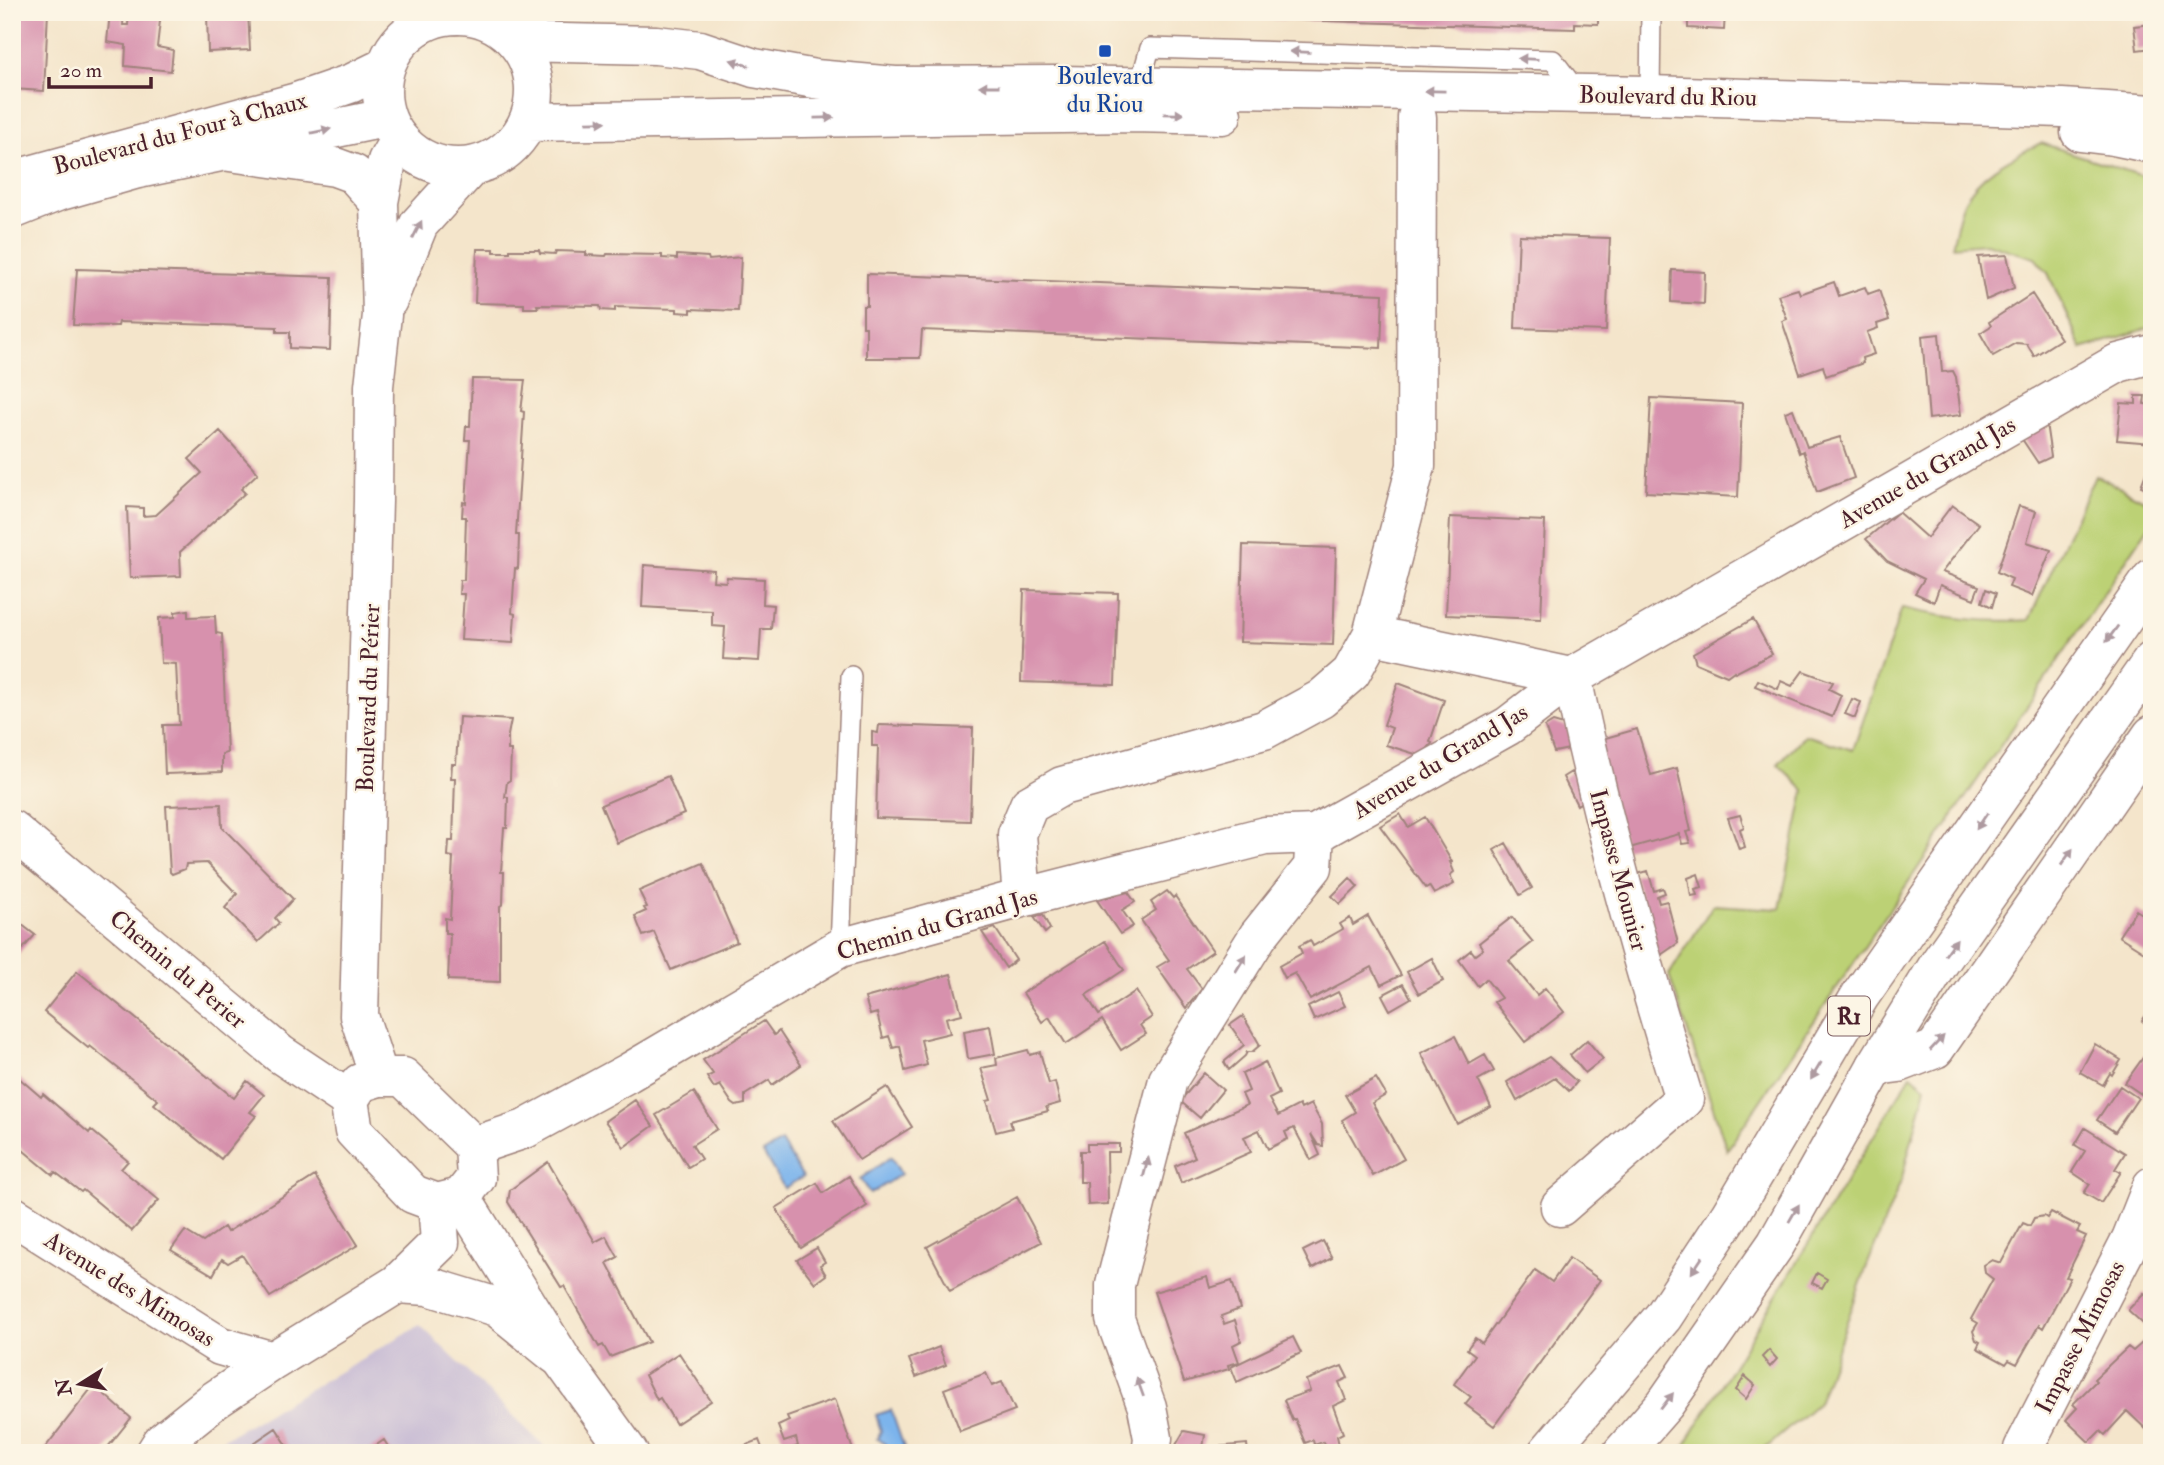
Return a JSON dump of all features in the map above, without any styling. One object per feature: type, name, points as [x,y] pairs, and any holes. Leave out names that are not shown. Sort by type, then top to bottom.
[{"type":"main road","points":[[382,315],[379,202],[392,129],[382,86],[385,67],[393,51],[415,19],[456,13],[498,26],[516,42],[528,60],[533,80],[533,102],[528,122],[514,143],[495,159],[471,167],[451,168],[431,163],[414,154],[392,129]]},
{"type":"main road","name":"Boulevard du Riou","points":[[516,42],[678,47],[700,50],[754,68],[803,77],[895,86],[1650,94],[2062,108],[2152,114]]},
{"type":"main road","name":"Boulevard du Four à Chaux","points":[[12,180],[297,102],[352,83],[385,67]]},
{"type":"main road","name":"Boulevard du Riou","points":[[528,122],[1133,113],[2050,128],[2152,144]]},
{"type":"main road","points":[[1022,898],[1017,834],[1029,805],[1062,786],[1264,730],[1321,699],[1351,673],[1372,635],[1416,466],[1417,117]]},
{"type":"main road","name":"Boulevard du Four à Chaux","points":[[12,210],[57,192],[134,170],[228,152],[392,129]]},
{"type":"main road","points":[[228,152],[335,167],[354,174],[379,202]]},
{"type":"main road","points":[[382,315],[419,224],[471,167]]},
{"type":"main road","name":"Boulevard du Périer","points":[[382,315],[374,386],[359,1016],[364,1089],[354,1131],[437,1198],[562,1360]]},
{"type":"main road","name":"Avenue du Grand Jas","points":[[1315,834],[1508,726],[1572,677],[2118,363],[2152,354]]},
{"type":"main road","name":"R1","points":[[1547,1453],[1663,1317],[1730,1215],[1860,996],[2152,578]]},
{"type":"main road","points":[[1372,635],[1572,677]]},
{"type":"main road","name":"R1","points":[[1622,1453],[1665,1404],[1776,1244],[1875,1066],[1940,962],[2152,660]]},
{"type":"main road","name":"Impasse Mounier","points":[[1560,1207],[1684,1099],[1617,865],[1582,729],[1572,677]]},
{"type":"main road","points":[[1875,1066],[1899,1063],[1935,1049],[2152,735]]},
{"type":"main road","name":"Chemin du Perier","points":[[12,830],[279,1054],[364,1089],[403,1077],[474,1146]]},
{"type":"main road","points":[[1151,1453],[1153,1438],[1147,1408],[1115,1319],[1115,1285],[1168,1080],[1258,936],[1313,867],[1315,834]]},
{"type":"main road","name":"Chemin du Grand Jas","points":[[474,1146],[525,1129],[628,1073],[840,948],[1265,836],[1315,834]]},
{"type":"main road","points":[[397,1284],[415,1226],[437,1198],[476,1178],[474,1146]]},
{"type":"main road","name":"Impasse Mimosas","points":[[2022,1451],[2131,1238],[2152,1186]]},
{"type":"main road","name":"Avenue des Mimosas","points":[[12,1215],[220,1346],[273,1361]]},
{"type":"main road","points":[[155,1453],[162,1442],[212,1402],[397,1284],[428,1286],[497,1307],[562,1360],[629,1453]]},
{"type":"lane","points":[[1650,94],[1651,12]]},
{"type":"lane","points":[[840,948],[851,676]]},
{"type":"shaded area","points":[[420,1325],[551,1453],[199,1453]]},
{"type":"green space","points":[[2041,143],[2152,179],[2152,327],[2082,349],[2048,273],[2035,258],[1986,243],[1952,246],[1962,208],[1970,192],[1997,167]]},
{"type":"green space","points":[[2095,475],[2152,504],[2152,522],[1727,1150],[1669,975],[1713,905],[1780,909],[1804,790],[1778,764],[1805,735],[1853,750],[1902,608],[1965,619],[2029,620]]},
{"type":"green space","points":[[1911,1075],[1926,1087],[1901,1181],[1865,1271],[1818,1403],[1760,1453],[1680,1453]]},
{"type":"water","points":[[781,1142],[803,1177],[784,1188],[763,1153]]},
{"type":"water","points":[[891,1157],[901,1174],[870,1194],[860,1179]]},
{"type":"water","points":[[891,1410],[906,1453],[888,1453],[885,1444],[877,1439],[881,1431],[876,1415]]},
{"type":"building","points":[[12,12],[48,12],[44,91],[12,89]]},
{"type":"building","points":[[110,12],[124,12],[123,25],[128,25],[129,12],[161,12],[157,47],[173,50],[171,71],[125,66],[126,45],[107,42]]},
{"type":"building","points":[[207,12],[248,12],[250,50],[208,52]]},
{"type":"building","points":[[1197,12],[1598,12],[1598,24],[1575,23],[1575,29],[1197,17]]},
{"type":"building","points":[[1688,12],[1725,12],[1724,30],[1688,28]]},
{"type":"building","points":[[2152,24],[2152,48],[2137,50],[2134,26]]},
{"type":"building","points":[[1519,235],[1610,238],[1606,331],[1515,328]]},
{"type":"building","points":[[477,249],[494,249],[494,252],[539,250],[540,253],[555,254],[556,251],[586,252],[586,255],[606,256],[662,255],[662,258],[677,259],[677,255],[708,257],[709,260],[741,257],[738,311],[691,309],[691,313],[677,312],[677,309],[615,307],[615,311],[601,310],[600,306],[537,305],[538,308],[524,308],[524,304],[475,303]]},
{"type":"building","points":[[2007,255],[2014,288],[1986,300],[1978,257]]},
{"type":"building","points":[[77,269],[332,277],[330,350],[290,348],[290,332],[277,332],[277,327],[119,322],[118,326],[73,325]]},
{"type":"building","points":[[1672,270],[1705,272],[1704,304],[1671,302]]},
{"type":"building","points":[[867,274],[1383,294],[1381,348],[922,330],[920,358],[866,358],[863,306],[867,306]]},
{"type":"building","points":[[1834,282],[1839,296],[1865,287],[1868,294],[1879,290],[1889,320],[1877,324],[1878,328],[1867,332],[1874,354],[1862,358],[1863,363],[1826,376],[1823,366],[1800,374],[1782,321],[1787,319],[1778,295],[1798,289],[1800,294]]},
{"type":"building","points":[[2032,294],[2061,339],[2034,356],[2027,344],[2016,343],[1993,356],[1980,333],[1991,326],[1989,322]]},
{"type":"building","points":[[1939,334],[1942,372],[1953,371],[1956,377],[1961,415],[1929,419],[1922,336]]},
{"type":"building","points":[[472,379],[525,380],[521,411],[524,412],[516,535],[519,535],[518,569],[515,568],[512,613],[515,614],[513,643],[461,640],[464,594],[459,594],[460,580],[464,580],[466,517],[462,517],[463,502],[466,503],[470,440],[465,440],[466,426],[470,426]]},
{"type":"building","points":[[2136,396],[2145,396],[2144,404],[2152,405],[2152,443],[2117,440],[2121,403],[2136,404]]},
{"type":"building","points":[[1651,398],[1742,403],[1738,497],[1646,492]]},
{"type":"building","points":[[1793,409],[1807,447],[1840,437],[1854,478],[1817,492],[1803,451],[1799,453],[1785,412]]},
{"type":"building","points":[[2046,423],[2051,457],[2038,463],[2022,439]]},
{"type":"building","points":[[220,431],[258,473],[241,489],[245,493],[180,552],[181,576],[130,578],[127,507],[143,508],[143,516],[156,515],[202,473],[189,459]]},
{"type":"building","points":[[2146,473],[2152,475],[2152,490],[2141,486]]},
{"type":"building","points":[[1952,505],[1979,524],[1942,572],[1979,586],[1974,599],[1940,585],[1934,602],[1915,593],[1924,579],[1887,561],[1866,539],[1898,512],[1927,538]]},
{"type":"building","points":[[2019,506],[2036,511],[2027,542],[2051,550],[2032,596],[2009,587],[2012,579],[1997,572]]},
{"type":"building","points":[[1450,517],[1545,521],[1541,619],[1446,615]]},
{"type":"building","points":[[1243,545],[1336,548],[1333,645],[1240,642]]},
{"type":"building","points":[[644,565],[714,570],[713,581],[726,582],[727,577],[764,579],[763,604],[773,605],[771,629],[761,629],[759,661],[723,659],[725,627],[712,626],[712,611],[642,607]]},
{"type":"building","points":[[1986,589],[1996,593],[1992,607],[1982,602]]},
{"type":"building","points":[[1024,590],[1118,593],[1115,685],[1021,682]]},
{"type":"building","points":[[188,610],[188,617],[215,616],[216,633],[222,634],[227,753],[222,754],[222,772],[165,774],[163,725],[179,725],[176,664],[161,663],[159,618],[175,617],[175,612]]},
{"type":"building","points":[[1753,619],[1772,654],[1727,676],[1696,663],[1693,653]]},
{"type":"building","points":[[1803,671],[1833,682],[1829,689],[1841,695],[1832,717],[1755,686],[1758,680],[1778,689],[1781,681],[1792,686]]},
{"type":"building","points":[[1398,683],[1444,700],[1430,742],[1432,743],[1422,756],[1386,745],[1392,728],[1384,725]]},
{"type":"building","points":[[1852,699],[1861,702],[1855,718],[1845,714]]},
{"type":"building","points":[[459,717],[511,720],[508,735],[508,750],[511,750],[510,780],[507,782],[505,797],[508,797],[507,828],[504,828],[501,872],[504,872],[503,904],[500,906],[500,982],[448,980],[450,933],[445,933],[445,918],[450,919],[453,857],[448,856],[449,841],[453,841],[455,778],[451,778],[452,764],[456,764]]},
{"type":"building","points":[[1553,722],[1567,726],[1574,748],[1554,752],[1545,727]]},
{"type":"building","points":[[879,725],[973,728],[970,821],[876,818],[878,746],[872,746],[872,732],[878,733]]},
{"type":"building","points":[[1637,729],[1651,775],[1677,768],[1691,831],[1686,832],[1690,843],[1682,844],[1679,834],[1626,849],[1595,741]]},
{"type":"building","points":[[1571,772],[1588,798],[1577,805],[1563,777]]},
{"type":"building","points":[[668,776],[684,814],[617,843],[601,805]]},
{"type":"building","points":[[221,804],[222,827],[293,899],[275,918],[279,923],[258,942],[225,908],[237,894],[207,863],[186,864],[185,869],[172,874],[170,872],[166,806]]},
{"type":"building","points":[[1400,814],[1408,827],[1425,817],[1452,862],[1454,872],[1450,875],[1454,884],[1434,894],[1429,886],[1426,888],[1380,826]]},
{"type":"building","points":[[1740,815],[1744,827],[1740,829],[1745,847],[1739,849],[1728,818]]},
{"type":"building","points":[[1506,843],[1532,888],[1520,895],[1494,850]]},
{"type":"building","points":[[703,863],[737,942],[671,970],[654,932],[643,936],[635,916],[646,911],[644,908],[647,907],[639,891]]},
{"type":"building","points":[[1648,871],[1654,891],[1663,888],[1665,893],[1657,896],[1659,903],[1667,901],[1678,943],[1658,957],[1634,875]]},
{"type":"building","points":[[1698,874],[1702,887],[1695,889],[1697,895],[1691,896],[1688,878]]},
{"type":"building","points":[[1350,878],[1358,887],[1340,904],[1332,896]]},
{"type":"building","points":[[1167,891],[1173,898],[1175,896],[1213,951],[1187,969],[1202,989],[1186,1008],[1157,967],[1169,960],[1141,920],[1156,910],[1151,902]]},
{"type":"building","points":[[1128,892],[1135,902],[1122,910],[1133,926],[1120,934],[1097,900]]},
{"type":"building","points":[[2136,910],[2152,920],[2152,957],[2119,936]]},
{"type":"building","points":[[1043,915],[1050,929],[1045,933],[1034,917]]},
{"type":"building","points":[[1368,916],[1401,975],[1381,985],[1372,967],[1310,1000],[1295,973],[1285,978],[1279,966],[1302,953],[1299,946],[1310,940],[1313,946],[1343,929],[1340,924],[1350,918],[1353,925]]},
{"type":"building","points":[[12,917],[35,935],[12,961]]},
{"type":"building","points":[[1512,917],[1533,942],[1509,961],[1537,995],[1545,988],[1564,1012],[1525,1042],[1494,1002],[1501,998],[1486,979],[1478,986],[1459,960],[1471,950],[1475,955],[1483,949],[1479,943]]},
{"type":"building","points":[[995,928],[1016,960],[1006,968],[982,932]]},
{"type":"building","points":[[1105,941],[1124,970],[1086,995],[1099,1015],[1136,991],[1152,1017],[1140,1025],[1146,1034],[1121,1050],[1102,1020],[1066,1044],[1049,1017],[1042,1022],[1023,993]]},
{"type":"building","points":[[1432,958],[1443,981],[1419,994],[1407,972]]},
{"type":"building","points":[[77,971],[234,1098],[247,1081],[264,1095],[250,1112],[256,1116],[221,1159],[154,1104],[158,1100],[44,1012]]},
{"type":"building","points":[[951,974],[962,1014],[946,1018],[950,1033],[921,1040],[927,1065],[905,1071],[900,1046],[893,1048],[889,1036],[883,1038],[877,1013],[870,1015],[865,998]]},
{"type":"building","points":[[1403,984],[1411,998],[1390,1010],[1382,995]]},
{"type":"building","points":[[1338,992],[1345,1006],[1314,1020],[1308,1007]]},
{"type":"building","points":[[2152,1006],[2152,1027],[2142,1021]]},
{"type":"building","points":[[1243,1016],[1260,1045],[1252,1052],[1247,1052],[1229,1070],[1224,1062],[1244,1045],[1230,1025]]},
{"type":"building","points":[[764,1021],[774,1035],[779,1031],[801,1065],[772,1085],[769,1080],[745,1095],[745,1104],[736,1106],[720,1085],[714,1088],[707,1077],[713,1074],[703,1060]]},
{"type":"building","points":[[990,1026],[995,1054],[968,1059],[964,1031]]},
{"type":"building","points":[[1455,1036],[1469,1064],[1485,1055],[1494,1071],[1478,1080],[1491,1107],[1457,1124],[1421,1053]]},
{"type":"building","points":[[1587,1040],[1603,1059],[1585,1073],[1570,1055]]},
{"type":"building","points":[[2095,1044],[2121,1060],[2103,1085],[2080,1072]]},
{"type":"building","points":[[2152,1045],[2152,1086],[2144,1096],[2125,1083]]},
{"type":"building","points":[[1028,1050],[1030,1055],[1040,1052],[1049,1084],[1055,1082],[1060,1103],[1046,1107],[1048,1111],[1010,1121],[1012,1128],[996,1132],[987,1101],[991,1100],[981,1068],[997,1065],[996,1058]]},
{"type":"building","points":[[1549,1057],[1577,1082],[1569,1091],[1555,1078],[1517,1101],[1507,1082]]},
{"type":"building","points":[[1265,1062],[1279,1094],[1269,1099],[1278,1116],[1299,1105],[1301,1109],[1311,1104],[1322,1124],[1323,1146],[1318,1145],[1311,1134],[1320,1155],[1311,1160],[1294,1128],[1285,1132],[1288,1139],[1268,1149],[1259,1130],[1244,1137],[1251,1152],[1181,1183],[1175,1166],[1195,1157],[1184,1133],[1247,1105],[1242,1094],[1249,1091],[1242,1074]]},
{"type":"building","points":[[1204,1073],[1223,1090],[1200,1118],[1180,1101]]},
{"type":"building","points":[[19,1078],[41,1097],[43,1094],[89,1133],[91,1130],[128,1161],[121,1169],[159,1200],[132,1231],[83,1190],[81,1192],[55,1172],[53,1175],[12,1141],[12,1086]]},
{"type":"building","points":[[1376,1078],[1386,1095],[1372,1103],[1404,1159],[1373,1176],[1342,1120],[1355,1112],[1345,1095]]},
{"type":"building","points":[[2120,1086],[2138,1098],[2115,1132],[2097,1120]]},
{"type":"building","points":[[887,1087],[912,1127],[859,1160],[833,1121]]},
{"type":"building","points":[[694,1092],[717,1129],[692,1145],[701,1159],[688,1167],[656,1115]]},
{"type":"building","points":[[635,1100],[653,1126],[624,1147],[605,1121]]},
{"type":"building","points":[[2085,1128],[2125,1153],[2115,1169],[2121,1172],[2101,1203],[2084,1193],[2090,1184],[2072,1172],[2085,1151],[2075,1145]]},
{"type":"building","points":[[1087,1144],[1119,1144],[1119,1152],[1107,1152],[1108,1204],[1088,1205],[1087,1182],[1080,1182],[1080,1151],[1087,1151]]},
{"type":"building","points":[[548,1162],[595,1242],[606,1236],[618,1257],[607,1263],[649,1342],[610,1357],[603,1345],[599,1347],[564,1286],[561,1287],[508,1202],[510,1190]]},
{"type":"building","points":[[315,1176],[358,1245],[270,1297],[242,1255],[228,1263],[222,1259],[213,1275],[171,1250],[185,1231],[203,1242],[224,1227],[227,1232]]},
{"type":"building","points":[[849,1176],[867,1206],[801,1248],[776,1208],[817,1183],[823,1193]]},
{"type":"building","points":[[1017,1197],[1041,1242],[950,1291],[927,1247]]},
{"type":"building","points":[[2051,1212],[2080,1227],[2077,1232],[2086,1236],[2066,1277],[2070,1278],[2043,1328],[2039,1325],[2017,1364],[2009,1360],[2006,1364],[1977,1348],[1980,1342],[1976,1340],[1973,1331],[1978,1323],[1971,1319],[1993,1279],[1985,1273],[1984,1265],[1992,1260],[2001,1263],[2023,1223],[2030,1226],[2034,1218],[2047,1218]]},
{"type":"building","points":[[1323,1241],[1332,1258],[1312,1269],[1303,1251]]},
{"type":"building","points":[[817,1248],[825,1262],[820,1265],[826,1275],[815,1283],[797,1260]]},
{"type":"building","points":[[1569,1258],[1600,1280],[1494,1426],[1465,1404],[1471,1397],[1454,1384],[1475,1355],[1467,1349],[1475,1338],[1482,1343],[1535,1270],[1552,1282]]},
{"type":"building","points":[[1817,1273],[1827,1279],[1822,1288],[1812,1283]]},
{"type":"building","points":[[1207,1277],[1210,1288],[1232,1281],[1240,1309],[1221,1316],[1224,1324],[1235,1320],[1241,1341],[1233,1345],[1239,1362],[1228,1365],[1229,1369],[1184,1382],[1154,1292]]},
{"type":"building","points":[[2144,1293],[2152,1300],[2152,1332],[2128,1310]]},
{"type":"building","points":[[2150,1336],[2152,1360],[2146,1365],[2152,1371],[2152,1390],[2146,1396],[2152,1402],[2152,1431],[2150,1433],[2127,1411],[2105,1435],[2100,1431],[2089,1442],[2066,1420],[2077,1408],[2073,1404],[2096,1381],[2094,1379],[2128,1347],[2133,1351]]},
{"type":"building","points":[[1293,1337],[1301,1353],[1237,1382],[1231,1367]]},
{"type":"building","points":[[939,1347],[946,1365],[916,1377],[909,1359]]},
{"type":"building","points":[[1769,1350],[1777,1359],[1770,1367],[1762,1357]]},
{"type":"building","points":[[679,1353],[711,1401],[676,1424],[660,1398],[657,1400],[645,1375]]},
{"type":"building","points":[[1342,1366],[1348,1378],[1339,1382],[1346,1400],[1333,1406],[1343,1433],[1337,1436],[1339,1445],[1330,1448],[1323,1442],[1314,1445],[1313,1440],[1305,1443],[1284,1400],[1310,1391],[1306,1380]]},
{"type":"building","points":[[986,1373],[992,1386],[1002,1382],[1015,1410],[960,1431],[944,1389]]},
{"type":"building","points":[[1745,1376],[1755,1385],[1746,1399],[1736,1390]]},
{"type":"building","points":[[94,1385],[131,1418],[103,1453],[41,1453]]},
{"type":"building","points":[[835,1399],[854,1453],[788,1453],[787,1450],[798,1446],[796,1438],[784,1442],[778,1426],[789,1421],[787,1416]]},
{"type":"building","points":[[276,1428],[292,1453],[239,1453]]},
{"type":"building","points":[[1184,1431],[1205,1435],[1203,1448],[1247,1444],[1248,1453],[1186,1453],[1176,1445]]},
{"type":"building","points":[[384,1440],[392,1453],[365,1453]]},
{"type":"building","points":[[759,1440],[764,1453],[746,1453],[744,1446]]},
{"type":"place","name":"Boulevard du Riou","points":[[1105,51]]}]
